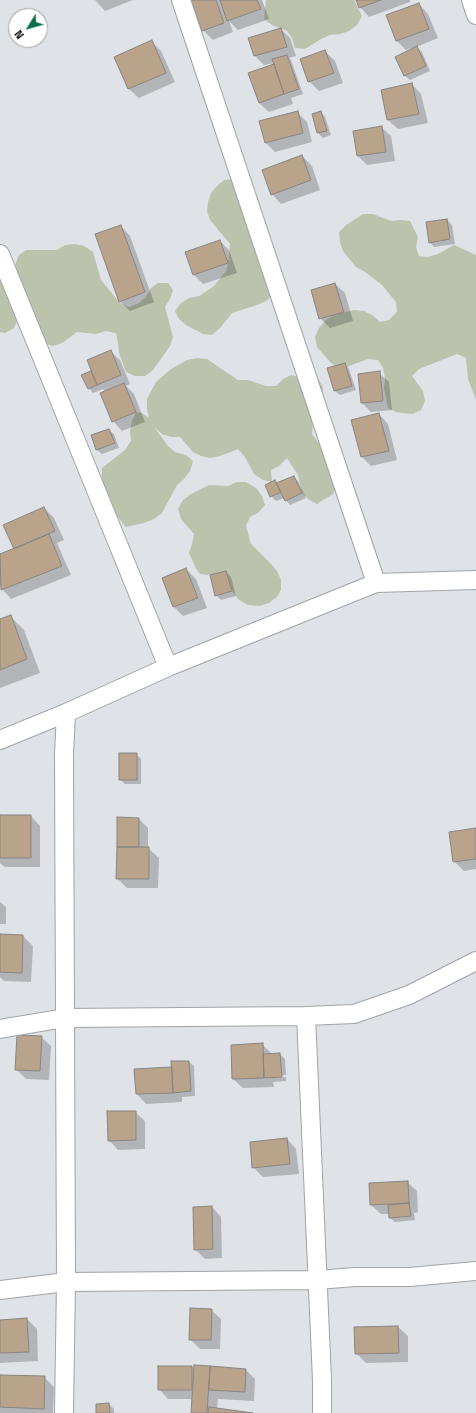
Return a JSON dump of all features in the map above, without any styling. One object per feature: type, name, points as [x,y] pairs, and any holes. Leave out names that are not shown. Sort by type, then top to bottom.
[{"type":"street","points":[[181,0],[376,583]]},
{"type":"street","points":[[471,0],[476,15]]},
{"type":"street","points":[[0,254],[168,667]]},
{"type":"street","points":[[0,740],[66,713],[168,667],[376,583],[476,580]]},
{"type":"street","points":[[64,1413],[66,1282],[64,754],[66,713]]},
{"type":"street","points":[[0,1029],[65,1018],[306,1016],[354,1014],[409,995],[476,961]]},
{"type":"street","points":[[306,1016],[322,1413]]},
{"type":"street","points":[[0,1290],[66,1282],[317,1280],[355,1277],[410,1277],[476,1271]]},
{"type":"green space","points":[[266,0],[354,0],[362,16],[357,25],[349,31],[330,35],[305,49],[295,48],[292,38],[287,31],[272,25],[264,19]]},
{"type":"green space","points":[[234,179],[273,295],[266,301],[257,305],[232,313],[220,328],[212,335],[203,334],[186,325],[179,319],[175,311],[181,303],[189,298],[199,296],[214,286],[226,271],[230,244],[210,220],[207,211],[211,193],[224,180]]},
{"type":"green space","points":[[363,214],[373,214],[391,221],[410,221],[418,237],[416,247],[419,256],[428,257],[438,254],[454,245],[476,255],[476,400],[468,379],[466,358],[457,354],[419,369],[412,376],[423,391],[425,401],[421,410],[413,414],[394,412],[396,412],[388,408],[384,388],[385,378],[383,368],[378,360],[368,359],[341,369],[331,363],[317,347],[315,337],[319,328],[326,320],[334,315],[354,310],[364,311],[372,315],[380,322],[389,320],[397,312],[396,302],[382,285],[356,267],[343,251],[339,232],[346,225]]},
{"type":"green space","points":[[75,244],[84,246],[93,252],[101,280],[119,302],[129,307],[139,303],[146,297],[151,288],[158,283],[168,283],[173,290],[165,307],[173,337],[170,346],[153,370],[145,376],[135,376],[126,372],[119,353],[116,333],[106,331],[96,334],[77,332],[62,343],[53,346],[43,343],[15,266],[19,255],[26,250],[57,250],[65,245]]},
{"type":"green space","points":[[0,276],[18,319],[14,328],[5,333],[0,332]]},
{"type":"green space","points":[[197,358],[207,359],[238,380],[248,380],[266,386],[276,386],[283,379],[291,375],[309,380],[319,380],[323,388],[323,397],[313,424],[312,434],[328,456],[337,485],[333,494],[317,504],[309,500],[302,493],[298,475],[287,458],[279,466],[271,470],[272,482],[263,480],[254,474],[245,457],[238,449],[211,458],[201,456],[193,452],[180,437],[171,437],[162,434],[155,428],[168,446],[175,452],[186,455],[193,461],[190,471],[177,485],[162,513],[154,519],[144,523],[126,527],[116,515],[102,488],[102,468],[125,450],[131,441],[130,431],[136,412],[142,413],[149,418],[147,399],[156,382],[171,369],[187,360]]},
{"type":"green space","points":[[237,482],[246,482],[256,488],[262,496],[265,505],[258,513],[250,517],[246,526],[251,544],[277,571],[281,580],[281,590],[277,597],[269,603],[259,606],[248,605],[239,600],[232,591],[211,575],[200,574],[194,566],[196,568],[189,553],[194,534],[181,519],[178,509],[183,500],[209,485],[228,486]]},
{"type":"building","points":[[191,0],[216,0],[224,23],[202,31]]},
{"type":"building","points":[[220,0],[257,0],[261,9],[227,21]]},
{"type":"building","points":[[356,0],[381,0],[359,8]]},
{"type":"building","points":[[419,3],[429,29],[396,41],[386,15]]},
{"type":"building","points":[[281,28],[287,47],[254,56],[248,38]]},
{"type":"building","points":[[152,40],[166,73],[128,89],[114,57]]},
{"type":"building","points":[[417,46],[426,66],[404,76],[395,57]]},
{"type":"building","points":[[325,50],[334,73],[308,82],[300,59]]},
{"type":"building","points":[[287,55],[299,89],[284,94],[272,59]]},
{"type":"building","points":[[274,64],[284,94],[259,103],[248,73]]},
{"type":"building","points":[[412,83],[419,114],[387,120],[381,90]]},
{"type":"building","points":[[298,111],[303,133],[265,143],[259,121]]},
{"type":"building","points":[[321,111],[327,131],[317,133],[312,114]]},
{"type":"building","points":[[382,126],[386,152],[357,156],[353,131]]},
{"type":"building","points":[[302,155],[311,180],[271,195],[262,170]]},
{"type":"building","points":[[447,219],[450,239],[429,243],[426,222]]},
{"type":"building","points":[[121,225],[145,292],[119,302],[95,234]]},
{"type":"building","points":[[220,240],[228,263],[193,275],[185,252]]},
{"type":"building","points":[[335,283],[344,312],[319,319],[311,290]]},
{"type":"building","points":[[111,350],[121,375],[97,385],[87,360]]},
{"type":"building","points":[[345,363],[352,386],[334,391],[327,368]]},
{"type":"building","points":[[91,371],[97,385],[88,389],[81,375]]},
{"type":"building","points":[[380,371],[383,401],[361,403],[358,374]]},
{"type":"building","points":[[124,383],[136,412],[112,422],[100,393]]},
{"type":"building","points":[[379,413],[389,451],[361,457],[351,420]]},
{"type":"building","points":[[109,429],[115,443],[96,450],[91,435]]},
{"type":"building","points":[[294,476],[302,493],[285,501],[276,483]]},
{"type":"building","points":[[275,480],[281,492],[270,497],[265,485]]},
{"type":"building","points":[[44,507],[55,531],[14,549],[3,525]]},
{"type":"building","points":[[49,534],[62,566],[1,590],[0,554]]},
{"type":"building","points":[[186,568],[198,598],[173,607],[162,578]]},
{"type":"building","points":[[226,571],[232,591],[215,596],[210,575]]},
{"type":"building","points":[[11,615],[27,659],[0,670],[0,619]]},
{"type":"building","points":[[119,753],[137,753],[137,780],[119,780]]},
{"type":"building","points":[[0,815],[31,815],[31,858],[0,858]]},
{"type":"building","points":[[117,817],[139,818],[139,847],[117,847]]},
{"type":"building","points":[[476,828],[476,859],[453,862],[449,832]]},
{"type":"building","points":[[117,847],[149,847],[149,879],[116,879]]},
{"type":"building","points":[[0,934],[23,935],[22,973],[0,972]]},
{"type":"building","points":[[17,1035],[42,1036],[40,1071],[15,1070]]},
{"type":"building","points":[[263,1043],[264,1078],[232,1079],[231,1045]]},
{"type":"building","points":[[280,1053],[282,1077],[264,1078],[263,1054]]},
{"type":"building","points":[[171,1061],[189,1061],[191,1091],[173,1093]]},
{"type":"building","points":[[172,1067],[173,1093],[136,1094],[134,1069]]},
{"type":"building","points":[[107,1111],[136,1111],[136,1140],[108,1141]]},
{"type":"building","points":[[287,1138],[290,1164],[252,1168],[250,1142]]},
{"type":"building","points":[[408,1181],[409,1203],[370,1205],[369,1183]]},
{"type":"building","points":[[409,1203],[411,1216],[389,1218],[388,1205]]},
{"type":"building","points":[[212,1206],[213,1249],[194,1250],[193,1207]]},
{"type":"building","points":[[190,1308],[212,1309],[211,1340],[189,1340]]},
{"type":"building","points":[[27,1318],[29,1352],[0,1353],[0,1320]]},
{"type":"building","points":[[398,1326],[399,1353],[355,1354],[354,1327]]},
{"type":"building","points":[[194,1365],[210,1366],[207,1413],[191,1413]]},
{"type":"building","points":[[158,1366],[192,1366],[192,1390],[158,1390]]},
{"type":"building","points":[[210,1366],[246,1369],[245,1392],[209,1390]]},
{"type":"building","points":[[0,1375],[45,1376],[44,1409],[0,1407]]},
{"type":"building","points":[[109,1403],[110,1413],[96,1413],[96,1404]]},
{"type":"building","points":[[209,1407],[253,1413],[208,1413]]}]
